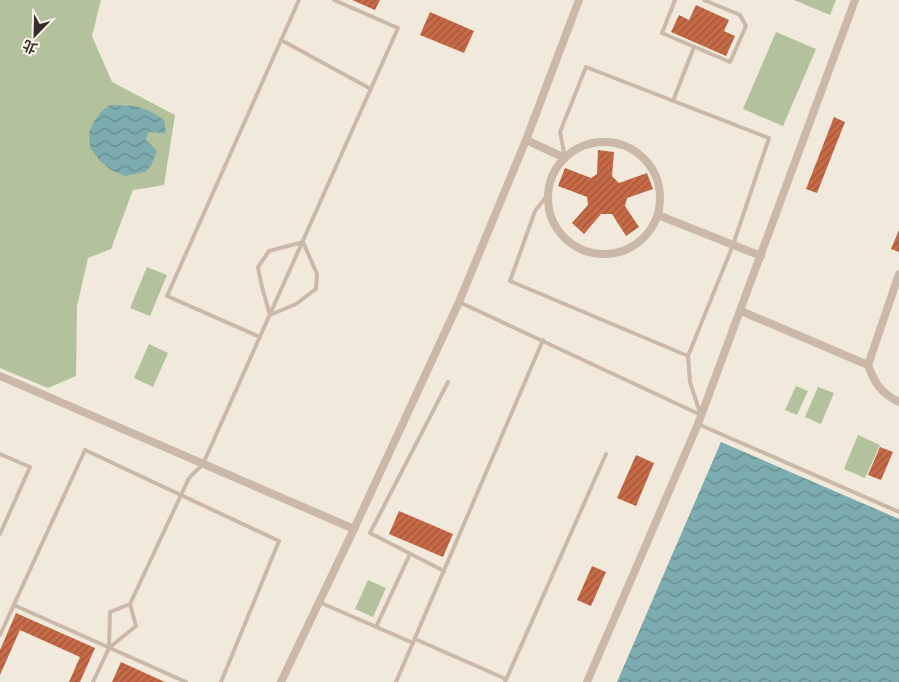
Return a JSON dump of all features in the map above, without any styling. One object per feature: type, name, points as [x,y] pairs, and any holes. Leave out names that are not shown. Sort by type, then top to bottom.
[{"type":"street","points":[[281,682],[459,302],[526,140],[579,0]]},
{"type":"street","points":[[587,682],[698,424],[855,0]]},
{"type":"street","points":[[526,140],[565,158]]},
{"type":"street","points":[[606,142],[628,148],[647,162],[658,181],[660,204],[653,227],[644,238],[622,252],[608,255],[582,250],[570,244],[560,234],[548,210],[547,196],[550,182],[556,169],[565,158],[584,146],[606,142]]},
{"type":"street","points":[[658,215],[761,256]]},
{"type":"street","points":[[899,274],[868,365],[875,382],[889,397],[899,402]]},
{"type":"street","points":[[740,311],[868,365]]},
{"type":"street","points":[[0,376],[354,529]]},
{"type":"lane","points":[[260,337],[167,296],[299,0]]},
{"type":"lane","points":[[109,648],[136,626],[130,604],[190,478],[203,464],[398,28],[334,0]]},
{"type":"lane","points":[[675,0],[662,32],[730,62],[746,26],[740,15],[704,0]]},
{"type":"lane","points":[[281,40],[371,89]]},
{"type":"lane","points":[[673,101],[694,46]]},
{"type":"lane","points":[[565,158],[560,132],[586,67],[769,138],[733,245],[688,356],[690,382],[701,415]]},
{"type":"lane","points":[[547,196],[536,211],[510,281],[688,356]]},
{"type":"lane","points":[[270,316],[296,304],[316,289],[317,274],[303,242]]},
{"type":"lane","points":[[270,316],[258,267],[269,251],[303,242]]},
{"type":"lane","points":[[459,302],[701,415]]},
{"type":"lane","points":[[396,682],[543,340]]},
{"type":"lane","points":[[444,571],[370,533],[448,382]]},
{"type":"lane","points":[[698,424],[899,512]]},
{"type":"lane","points":[[0,635],[85,450],[279,541],[221,682]]},
{"type":"lane","points":[[0,454],[30,467],[0,534]]},
{"type":"lane","points":[[319,602],[505,681],[606,454]]},
{"type":"lane","points":[[376,627],[410,554]]},
{"type":"lane","points":[[93,682],[109,648],[110,612],[130,604]]},
{"type":"lane","points":[[14,605],[186,682]]},
{"type":"green space","points":[[0,0],[101,0],[92,36],[112,82],[175,115],[164,185],[133,190],[111,249],[88,258],[77,306],[76,376],[48,388],[0,368]]},
{"type":"green space","points":[[794,0],[836,0],[830,15]]},
{"type":"green space","points":[[776,32],[816,49],[783,126],[743,109]]},
{"type":"green space","points":[[147,267],[167,275],[150,316],[130,308]]},
{"type":"green space","points":[[149,344],[168,353],[153,387],[134,378]]},
{"type":"green space","points":[[796,386],[808,391],[797,415],[785,410]]},
{"type":"green space","points":[[818,387],[834,393],[821,424],[805,417]]},
{"type":"green space","points":[[858,435],[880,445],[865,478],[844,469]]},
{"type":"green space","points":[[368,580],[386,588],[373,617],[355,609]]},
{"type":"water","points":[[110,105],[135,106],[150,111],[164,120],[166,133],[148,132],[146,140],[157,151],[151,166],[145,172],[125,176],[111,170],[99,160],[90,147],[89,132],[96,118]]},
{"type":"water","points":[[721,442],[899,519],[899,682],[617,682]]},
{"type":"building","points":[[352,0],[380,0],[375,10]]},
{"type":"building","points":[[696,5],[729,20],[724,31],[735,36],[726,56],[671,32],[679,15],[689,20]]},
{"type":"building","points":[[430,12],[474,31],[464,53],[420,35]]},
{"type":"building","points":[[834,117],[845,122],[817,193],[806,189]]},
{"type":"building","points":[[598,150],[614,152],[612,176],[619,183],[647,173],[653,189],[627,198],[625,206],[639,227],[626,236],[612,214],[601,214],[584,234],[572,223],[588,205],[587,197],[558,186],[565,168],[591,178],[597,174]]},
{"type":"building","points":[[899,230],[899,252],[891,249]]},
{"type":"building","points":[[880,447],[893,452],[881,480],[868,475]]},
{"type":"building","points":[[636,455],[654,463],[636,506],[617,498]]},
{"type":"building","points":[[399,511],[453,534],[443,557],[389,534]]},
{"type":"building","points":[[592,566],[606,572],[591,606],[577,600]]},
{"type":"building","points":[[16,613],[95,648],[80,682],[69,682],[80,657],[20,630],[0,675],[0,650]]},
{"type":"building","points":[[121,662],[165,682],[112,682]]}]
